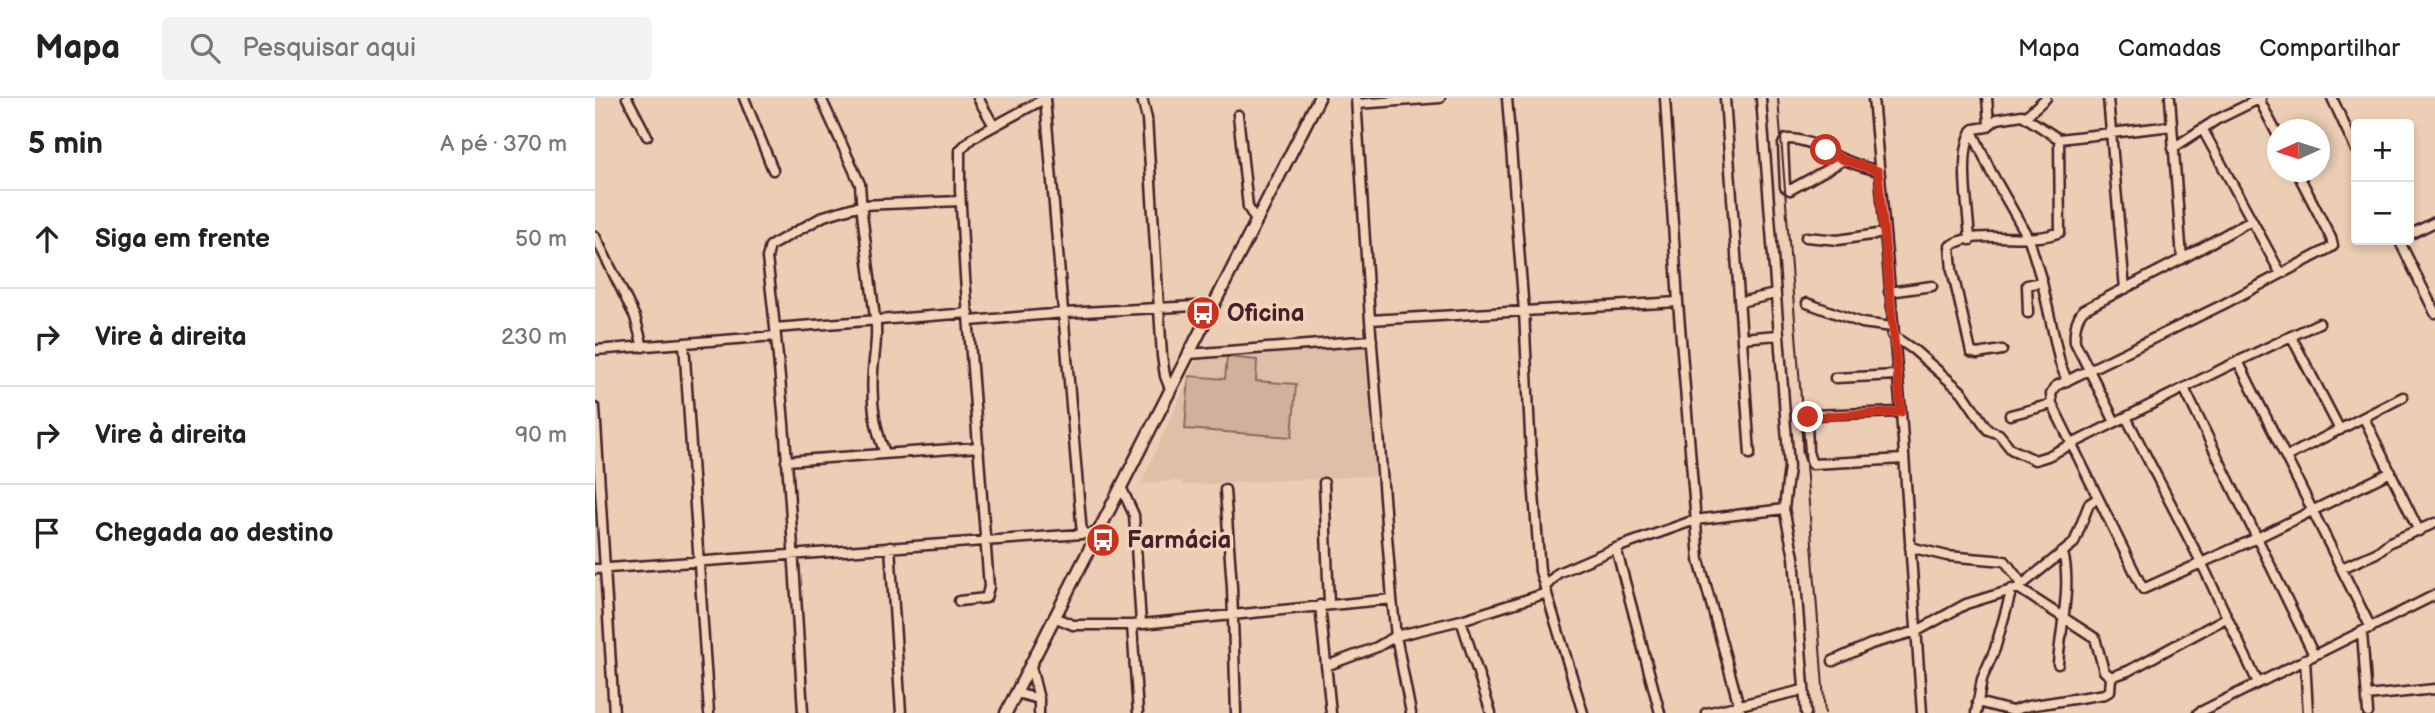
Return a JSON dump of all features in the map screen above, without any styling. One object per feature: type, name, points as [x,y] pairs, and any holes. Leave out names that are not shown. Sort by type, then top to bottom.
[{"type":"main road","points":[[1006,713],[1319,98]]},
{"type":"street","points":[[627,98],[647,136]]},
{"type":"street","points":[[744,98],[773,170]]},
{"type":"street","points":[[821,98],[858,177],[877,345],[872,383],[874,417],[884,453]]},
{"type":"street","points":[[978,98],[994,126]]},
{"type":"street","points":[[959,601],[988,596],[960,201],[960,150],[972,138],[1046,98],[1082,534]]},
{"type":"street","points":[[1142,98],[1147,119],[1163,364],[1170,389]]},
{"type":"street","points":[[1411,713],[1395,636],[1370,320],[1357,101],[1440,98]]},
{"type":"street","points":[[1507,98],[1524,311],[1540,571],[1583,713]]},
{"type":"street","points":[[1665,98],[1699,560],[1740,709]]},
{"type":"street","points":[[1724,98],[1750,454]]},
{"type":"street","points":[[1761,98],[1789,467],[1784,509],[1794,557],[1806,713]]},
{"type":"street","points":[[1873,98],[1901,412],[1922,713]]},
{"type":"street","points":[[1987,98],[1989,124]]},
{"type":"street","points":[[1970,240],[1965,203],[1968,141],[1972,131],[1997,119],[2025,116],[2046,98]]},
{"type":"street","points":[[2108,98],[2125,289]]},
{"type":"street","points":[[2170,98],[2182,258]]},
{"type":"street","points":[[2173,148],[2216,120],[2260,98],[2270,119]]},
{"type":"street","points":[[2332,98],[2351,139]]},
{"type":"street","points":[[1238,115],[1248,207],[1257,221]]},
{"type":"street","points":[[2025,116],[2059,139],[2172,126]]},
{"type":"street","points":[[2203,130],[2281,274]]},
{"type":"street","points":[[1972,131],[1991,172],[2029,239],[2042,282],[2060,363],[2067,381]]},
{"type":"street","points":[[1844,160],[1790,190],[1786,187],[1784,139],[1797,138],[1812,143],[1844,160],[1878,171]]},
{"type":"street","points":[[2002,350],[1975,354],[1971,349],[1952,270],[1950,249],[1952,244],[1970,240],[2029,239],[2057,233],[2062,229],[2059,139]]},
{"type":"street","points":[[2302,182],[2333,246],[2056,386],[2052,390],[2052,404],[2143,589],[2191,566],[2202,564],[2391,472]]},
{"type":"street","points":[[803,713],[776,332],[767,258],[771,246],[824,216],[861,205],[960,201]]},
{"type":"street","points":[[2115,422],[2075,340],[2078,315],[2251,220]]},
{"type":"street","points":[[2414,232],[2435,222]]},
{"type":"street","points":[[1806,237],[1837,240],[1884,233]]},
{"type":"street","points":[[595,236],[635,317],[643,347]]},
{"type":"street","points":[[2402,245],[2434,309]]},
{"type":"street","points":[[2028,313],[2028,285],[2042,282]]},
{"type":"street","points":[[1889,292],[1931,286]]},
{"type":"street","points":[[1739,302],[1775,294]]},
{"type":"street","points":[[1370,320],[1678,302]]},
{"type":"street","points":[[1807,303],[1892,331],[1962,392],[1986,427],[1999,434],[2011,449],[2038,460],[2319,323]]},
{"type":"street","points":[[595,350],[684,343],[874,319],[1214,305]]},
{"type":"street","points":[[1742,338],[1778,335]]},
{"type":"street","points":[[2291,336],[2340,430]]},
{"type":"street","points":[[1189,354],[1372,340]]},
{"type":"street","points":[[684,343],[709,713]]},
{"type":"street","points":[[2238,361],[2342,568],[2366,630],[2368,713]]},
{"type":"street","points":[[1835,378],[1897,375]]},
{"type":"street","points":[[2184,388],[2314,654]]},
{"type":"street","points":[[2286,457],[2403,397]]},
{"type":"street","points":[[2010,415],[2052,404]]},
{"type":"street","points":[[595,408],[599,568],[614,713]]},
{"type":"street","points":[[1901,412],[1810,415],[1807,418],[1809,461],[1812,464],[1904,459]]},
{"type":"street","points":[[2126,416],[2202,564],[2258,683]]},
{"type":"street","points":[[2364,418],[2419,531]]},
{"type":"street","points":[[874,455],[878,437]]},
{"type":"street","points":[[786,461],[979,447]]},
{"type":"street","points":[[1324,483],[1326,666],[1331,713]]},
{"type":"street","points":[[1121,487],[1134,515],[1138,713]]},
{"type":"street","points":[[1225,489],[1232,587],[1236,713]]},
{"type":"street","points":[[1833,661],[1871,644],[1917,631],[1966,604],[2017,587],[2074,543],[2089,504],[2098,498]]},
{"type":"street","points":[[1540,571],[1558,573],[1616,548],[1695,520],[1784,509]]},
{"type":"street","points":[[2342,568],[2376,553],[2390,542],[2435,523]]},
{"type":"street","points":[[599,568],[1096,533]]},
{"type":"street","points":[[890,547],[901,713]]},
{"type":"street","points":[[1910,547],[1959,557],[2005,561],[2017,587],[2095,638],[2104,671],[2111,677]]},
{"type":"street","points":[[1616,548],[1660,713]]},
{"type":"street","points":[[2058,664],[2067,570],[2063,553]]},
{"type":"street","points":[[1326,666],[1377,647],[1395,636],[1461,620],[1546,590],[1558,573]]},
{"type":"street","points":[[1976,713],[1982,680],[2017,587]]},
{"type":"street","points":[[2198,713],[2435,595]]},
{"type":"street","points":[[1054,617],[1073,625],[1136,624],[1392,599]]},
{"type":"street","points":[[2111,677],[2128,671],[2226,618]]},
{"type":"street","points":[[1461,620],[1491,713]]},
{"type":"street","points":[[2305,659],[2308,713]]},
{"type":"street","points":[[1031,667],[1039,699],[1039,713]]},
{"type":"street","points":[[1977,702],[2013,711],[2028,706],[2105,695],[2109,691],[2111,677]]},
{"type":"street","points":[[2367,696],[2435,689]]},
{"type":"street","points":[[1706,713],[1740,709],[1803,690]]},
{"type":"street","points":[[1016,693],[1039,699]]},
{"type":"shaded area","points":[[1365,346],[1375,476],[1183,485],[1182,480],[1141,484],[1198,357]]},
{"type":"shaded area","points":[[1227,357],[1257,360],[1256,381],[1296,384],[1292,437],[1185,429],[1189,376],[1225,379]]},
{"type":"railway","points":[[1778,98],[1825,713]]},
{"type":"place","name":"Oficina","points":[[1203,313]]},
{"type":"place","name":"Farmácia","points":[[1103,540]]},
{"type":"route","points":[[1808,417],[1841,413],[1901,412],[1878,171],[1844,160],[1826,150]]}]
